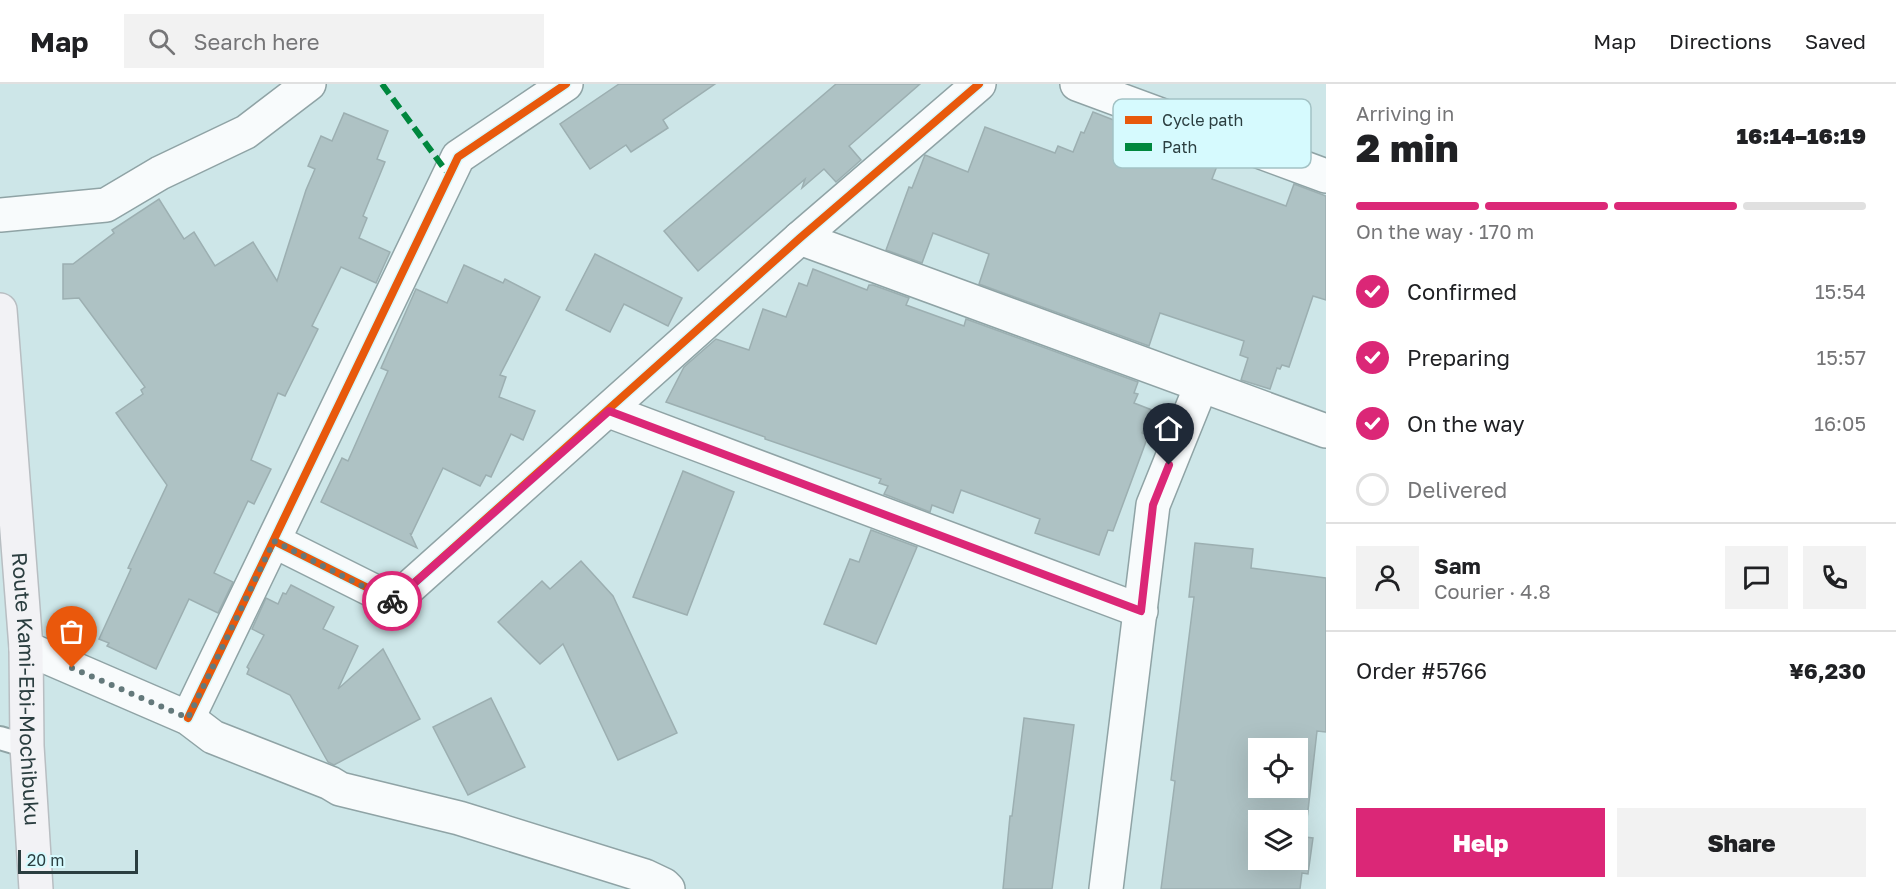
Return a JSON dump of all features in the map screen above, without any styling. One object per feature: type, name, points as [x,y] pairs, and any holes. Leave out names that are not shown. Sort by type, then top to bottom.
[{"type":"main road","name":"Route Kami-Ebi-Mochibuku","points":[[0,310],[26,648],[14,742],[36,889]]},
{"type":"street","points":[[0,215],[106,205],[160,173],[246,132],[309,84]]},
{"type":"street","points":[[188,718],[458,157],[566,84]]},
{"type":"street","points":[[274,541],[394,601],[800,238],[979,84]]},
{"type":"street","points":[[1077,84],[1118,99]]},
{"type":"street","points":[[1304,168],[1326,176]]},
{"type":"street","points":[[800,238],[1326,431]]},
{"type":"street","points":[[1106,889],[1153,505],[1201,386]]},
{"type":"street","points":[[609,411],[1141,611]]},
{"type":"street","points":[[26,648],[188,718],[213,737],[340,789],[459,818],[619,879],[655,880],[668,889]]},
{"type":"building","points":[[619,84],[715,84],[663,120],[668,128],[631,152],[626,145],[590,169],[560,124]]},
{"type":"building","points":[[836,84],[920,84],[849,146],[861,160],[836,182],[824,169],[802,188],[805,179],[698,271],[664,231]]},
{"type":"building","points":[[1093,112],[1113,120],[1113,168],[1216,168],[1212,179],[1286,206],[1294,184],[1326,196],[1326,300],[1313,296],[1289,367],[1282,365],[1280,369],[1277,368],[1270,389],[1241,380],[1248,358],[1240,355],[1244,341],[1160,313],[1149,346],[979,284],[989,254],[933,233],[922,263],[886,250],[909,187],[912,188],[925,155],[968,172],[985,127],[1055,153],[1058,146],[1073,152],[1081,132],[1084,133]]},
{"type":"building","points":[[344,113],[388,131],[377,159],[385,162],[363,216],[367,218],[359,238],[390,252],[376,283],[341,267],[312,326],[318,329],[285,396],[278,393],[251,460],[271,469],[254,504],[248,501],[214,573],[233,582],[218,613],[189,599],[156,669],[107,646],[109,643],[99,639],[131,569],[128,568],[167,485],[116,413],[143,394],[141,390],[145,387],[79,298],[63,299],[63,264],[73,264],[114,233],[112,230],[159,199],[184,239],[194,232],[215,266],[253,242],[277,281],[315,169],[308,166],[321,136],[332,141]]},
{"type":"building","points":[[595,254],[682,298],[668,326],[624,304],[610,332],[566,310]]},
{"type":"building","points":[[464,265],[503,283],[505,279],[540,297],[500,375],[506,377],[499,397],[535,411],[523,440],[511,434],[491,477],[486,475],[480,486],[443,468],[411,535],[410,533],[417,548],[321,502],[342,458],[348,461],[388,371],[381,368],[416,289],[447,303]]},
{"type":"building","points":[[813,269],[867,290],[869,285],[873,285],[909,298],[906,305],[964,326],[966,319],[1138,382],[1134,393],[1138,394],[1134,403],[1152,410],[1142,433],[1148,436],[1113,531],[1108,530],[1099,555],[1035,533],[1040,519],[961,490],[953,513],[932,505],[930,512],[884,494],[888,486],[879,483],[881,479],[666,402],[684,367],[716,339],[749,350],[763,309],[786,317],[799,283],[807,286]]},
{"type":"building","points":[[683,471],[734,492],[687,615],[633,597]]},
{"type":"building","points":[[871,530],[917,547],[876,644],[824,624],[850,559],[859,562]]},
{"type":"building","points":[[1195,543],[1253,549],[1251,568],[1326,578],[1326,732],[1317,731],[1308,810],[1248,810],[1248,870],[1308,870],[1308,837],[1313,838],[1308,874],[1302,873],[1300,889],[1161,889],[1175,781],[1171,780],[1194,597],[1189,597]]},
{"type":"building","points":[[581,561],[613,596],[677,733],[618,760],[563,644],[540,664],[498,622],[542,581],[550,589]]},
{"type":"building","points":[[291,585],[334,607],[323,629],[358,646],[338,689],[383,649],[420,719],[334,765],[328,762],[290,695],[247,674],[249,669],[247,667],[264,635],[252,629],[266,598],[278,604],[283,593],[286,594]]},
{"type":"building","points":[[491,698],[525,767],[468,795],[433,727]]},
{"type":"building","points":[[1024,718],[1074,725],[1052,889],[1003,889],[1010,816],[1012,816]]},
{"type":"marked path","points":[[382,84],[449,175]]},
{"type":"cycle path","points":[[188,718],[458,157],[566,84]]},
{"type":"cycle path","points":[[274,541],[394,601],[800,238],[979,84]]},
{"type":"way so far","points":[[72,668],[188,718],[274,541],[392,601]]},
{"type":"route","points":[[392,601],[609,411],[1141,611],[1153,505],[1169,465]]}]
